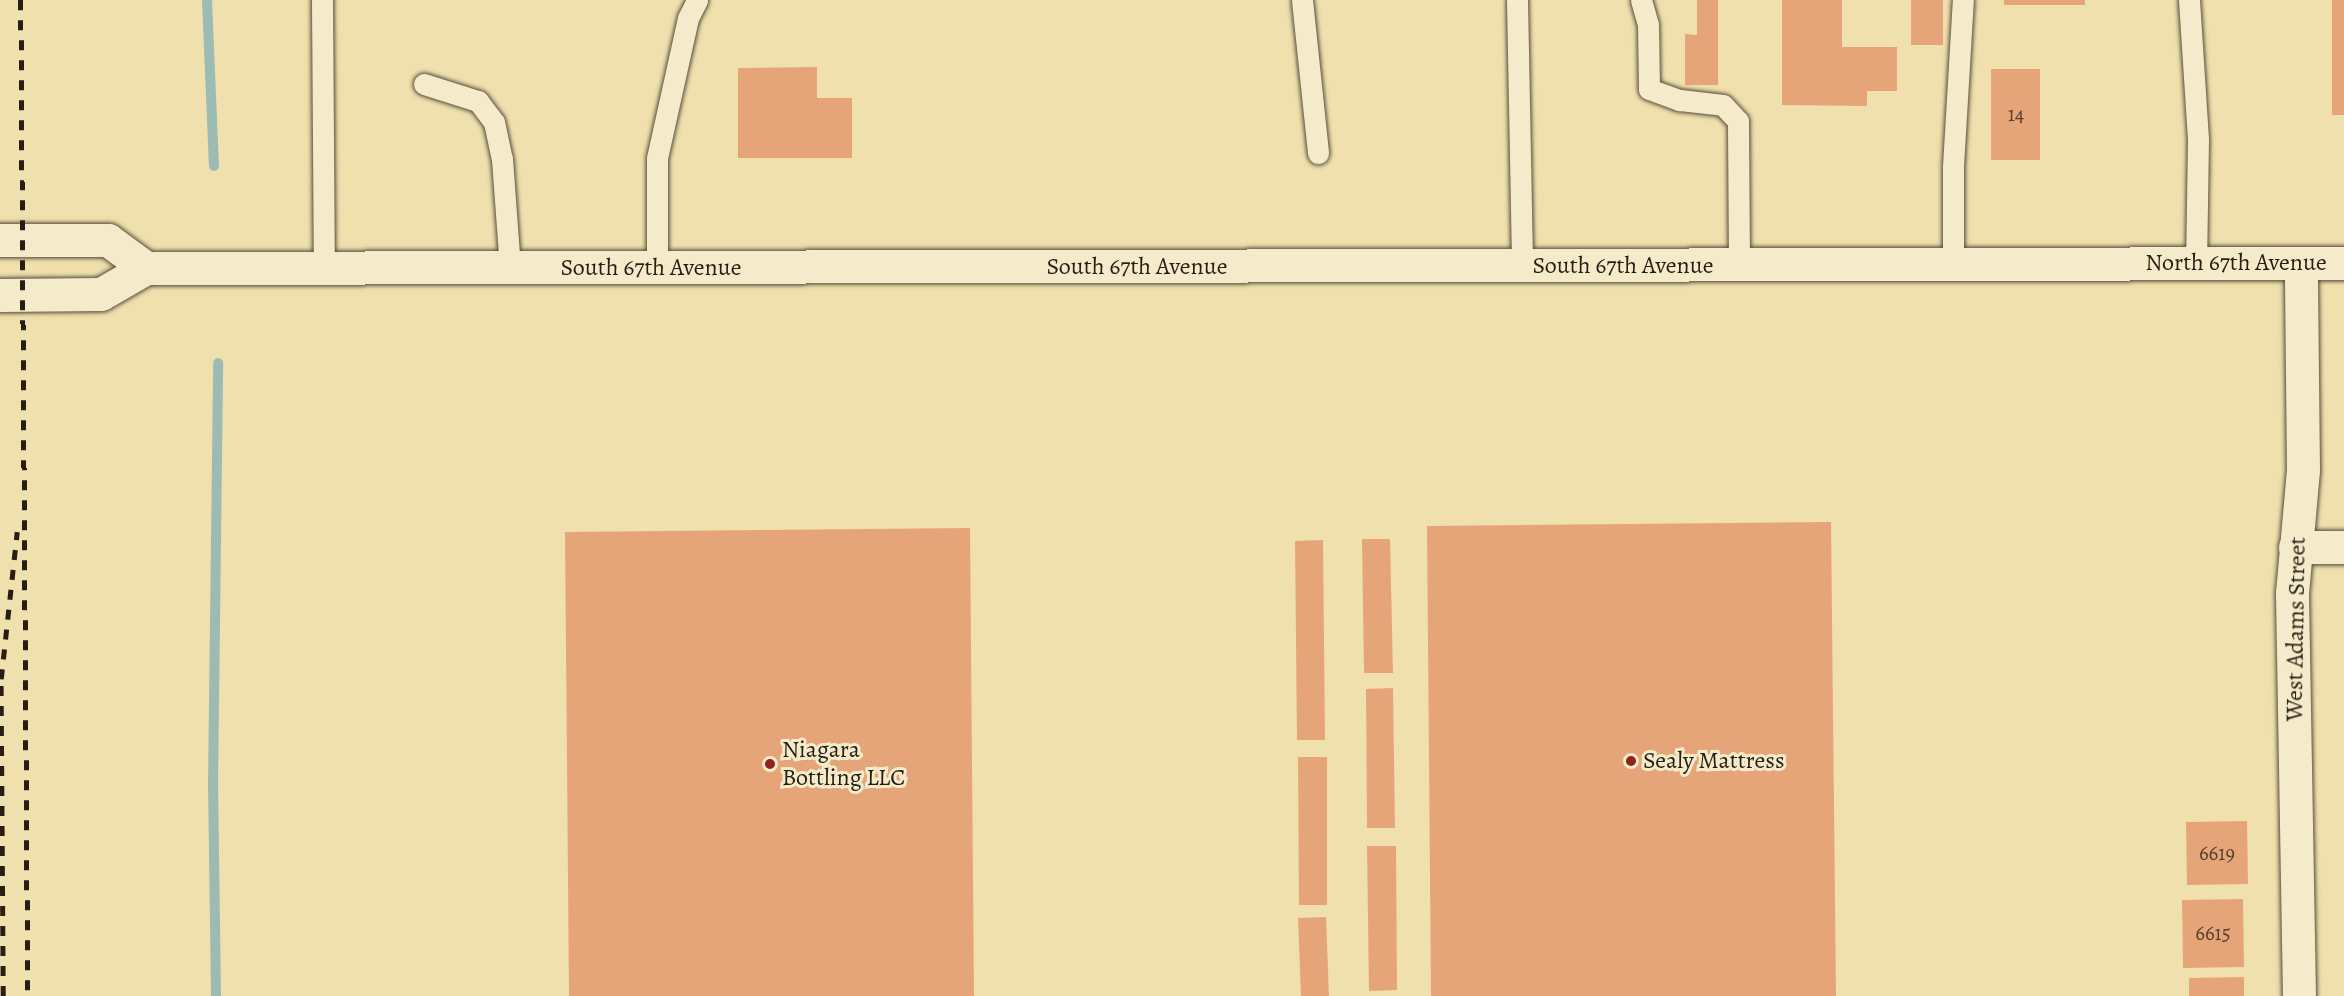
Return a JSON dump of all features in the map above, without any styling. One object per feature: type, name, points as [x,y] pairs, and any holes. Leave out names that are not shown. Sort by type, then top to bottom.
[{"type":"main road","points":[[0,240],[108,240],[146,268],[101,294],[0,295]]},
{"type":"main road","name":"West Adams Street","points":[[2299,996],[2292,593],[2302,470],[2301,263]]},
{"type":"main road","name":"North 67th Avenue","points":[[2129,264],[2344,263]]},
{"type":"main road","name":"South 67th Avenue","points":[[146,268],[657,269],[2129,264]]},
{"type":"main road","points":[[2295,548],[2344,547]]},
{"type":"lane","points":[[322,0],[324,268]]},
{"type":"lane","points":[[657,269],[657,158],[688,18],[697,0]]},
{"type":"lane","points":[[1302,0],[1318,153]]},
{"type":"lane","points":[[1517,0],[1522,266]]},
{"type":"lane","points":[[1641,0],[1648,25],[1649,89],[1680,100],[1723,105],[1738,121],[1738,266]]},
{"type":"lane","points":[[1953,265],[1953,166],[1963,0]]},
{"type":"lane","points":[[2189,0],[2198,140],[2196,264]]},
{"type":"lane","points":[[424,84],[478,101],[494,122],[502,159],[510,269]]},
{"type":"building","points":[[1697,0],[1718,0],[1718,85],[1685,85],[1685,34],[1697,35]]},
{"type":"building","points":[[1782,0],[1842,0],[1842,47],[1897,47],[1897,91],[1867,91],[1867,106],[1782,105]]},
{"type":"building","points":[[1911,0],[1943,0],[1943,45],[1911,45]]},
{"type":"building","points":[[2004,0],[2085,0],[2085,5],[2004,5]]},
{"type":"building","points":[[2332,0],[2344,0],[2344,115],[2332,115]]},
{"type":"building","points":[[817,67],[817,98],[852,98],[852,158],[738,158],[738,68]]},
{"type":"building","points":[[1991,69],[2040,69],[2040,160],[1991,160]]},
{"type":"building","name":"Sealy Mattress","points":[[1831,522],[1836,996],[1431,996],[1427,526]]},
{"type":"building","name":"Niagara Bottling LLC","points":[[970,528],[974,996],[569,996],[565,532]]},
{"type":"building","points":[[1362,539],[1390,539],[1393,673],[1364,673]]},
{"type":"building","points":[[1323,540],[1325,740],[1297,740],[1295,541]]},
{"type":"building","points":[[1393,688],[1395,828],[1367,828],[1366,689]]},
{"type":"building","points":[[1298,757],[1327,757],[1327,905],[1299,905]]},
{"type":"building","points":[[2247,821],[2248,884],[2187,885],[2186,822]]},
{"type":"building","points":[[1367,846],[1396,846],[1397,990],[1369,991]]},
{"type":"building","points":[[2243,899],[2244,967],[2183,968],[2182,900]]},
{"type":"building","points":[[1326,917],[1329,996],[1301,996],[1298,918]]},
{"type":"building","points":[[2244,977],[2244,996],[2189,996],[2189,978]]},
{"type":"waterway","points":[[207,0],[214,166]]},
{"type":"waterway","points":[[216,996],[213,786],[218,363]]},
{"type":"railway","points":[[21,0],[28,996]]},
{"type":"railway","points":[[3,996],[1,679],[17,532]]},
{"type":"place","name":"Sealy Mattress","points":[[1631,761]]},
{"type":"place","name":"Niagara Bottling LLC","points":[[770,764]]}]
